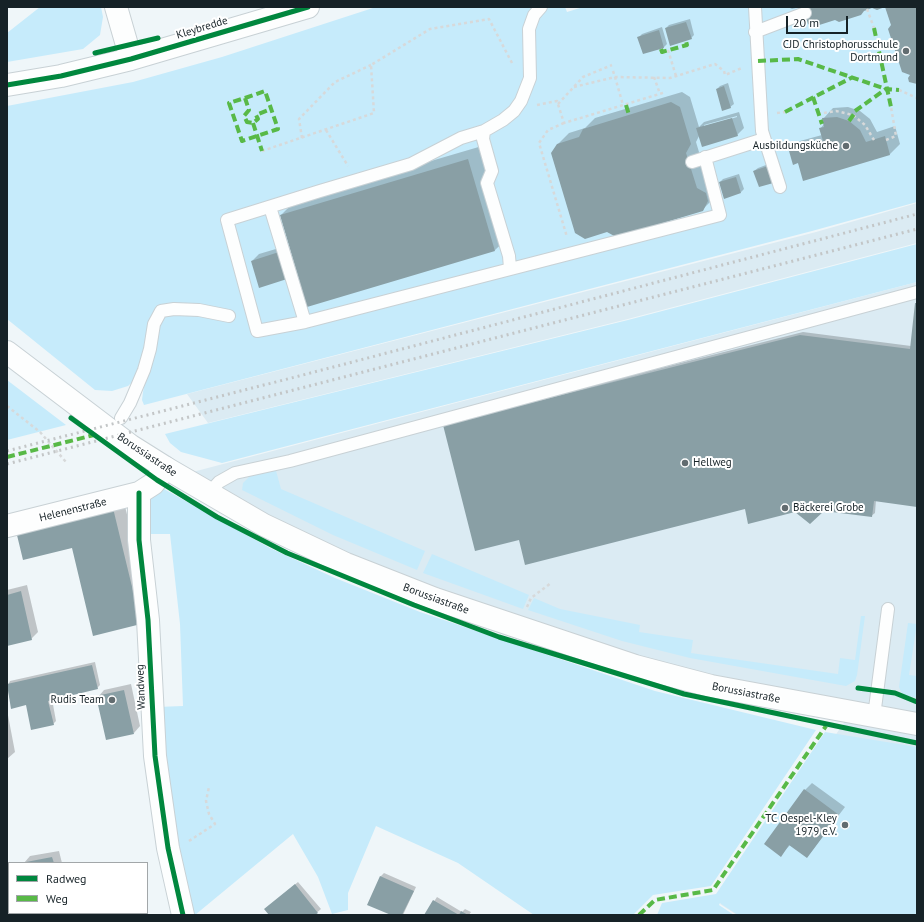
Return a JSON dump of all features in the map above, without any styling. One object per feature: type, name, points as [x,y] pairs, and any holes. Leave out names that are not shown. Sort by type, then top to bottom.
[{"type":"main road","points":[[116,7],[131,60]]},
{"type":"main road","name":"Kleybredde","points":[[7,85],[62,76],[131,60],[308,7]]},
{"type":"main road","name":"Borussiastraße","points":[[7,352],[131,446],[166,468],[208,494],[264,525],[346,564],[442,602],[642,668],[711,686],[917,724]]},
{"type":"main road","points":[[139,493],[153,484],[166,468]]},
{"type":"main road","name":"Helenenstraße","points":[[7,526],[139,493]]},
{"type":"main road","name":"Wandweg","points":[[139,493],[139,540],[148,620],[152,730],[168,848],[183,915]]},
{"type":"lane","points":[[541,7],[534,15],[529,29],[530,78],[521,101],[514,111],[503,120],[484,131],[461,138],[411,164],[227,220],[257,331],[305,322],[510,268],[572,255],[720,215],[705,157]]},
{"type":"lane","points":[[755,7],[755,32],[764,139],[780,188]]},
{"type":"lane","points":[[755,32],[805,13]]},
{"type":"lane","points":[[484,131],[483,139],[492,170],[487,183],[509,256],[510,268]]},
{"type":"lane","points":[[692,162],[764,139]]},
{"type":"lane","points":[[270,207],[305,322]]},
{"type":"lane","points":[[208,494],[219,482],[235,473],[298,459],[917,292]]},
{"type":"lane","points":[[121,418],[130,403],[144,370],[150,349],[154,324],[161,311],[174,309],[199,310],[229,316]]},
{"type":"lane","points":[[874,716],[888,609]]},
{"type":"path","points":[[868,9],[874,28]]},
{"type":"path","points":[[302,138],[299,119],[335,82],[371,65],[430,29],[489,19],[513,66]]},
{"type":"path","points":[[668,50],[676,76]]},
{"type":"path","points":[[574,87],[615,77],[654,78],[676,76],[715,64],[724,71],[726,75],[758,61]]},
{"type":"path","points":[[262,151],[374,114],[371,65]]},
{"type":"path","points":[[564,122],[558,104],[583,76],[612,65]]},
{"type":"path","points":[[613,71],[623,106]]},
{"type":"path","points":[[654,78],[660,94]]},
{"type":"path","points":[[899,90],[917,98]]},
{"type":"path","points":[[572,255],[540,143],[548,130],[564,122],[623,106],[666,92]]},
{"type":"path","points":[[886,140],[896,136],[891,107]]},
{"type":"path","points":[[818,114],[836,111],[853,115],[865,125],[874,140]]},
{"type":"path","points":[[326,130],[357,180]]},
{"type":"path","points":[[7,406],[40,432],[66,462]]},
{"type":"path","points":[[526,607],[531,598],[551,583]]},
{"type":"path","points":[[168,848],[190,840],[215,824],[209,814],[206,800],[209,787]]},
{"type":"shaded area","points":[[40,7],[101,7],[103,17],[100,35],[83,49],[7,62],[7,33]]},
{"type":"shaded area","points":[[376,7],[565,7],[567,12],[583,7],[917,7],[917,202],[812,231],[144,405],[142,400],[148,368],[128,386],[112,391],[95,390],[7,319],[7,106],[133,82],[222,57]]},
{"type":"shaded area","points":[[917,203],[917,243],[624,320],[208,423],[187,394],[816,232]]},
{"type":"shaded area","points":[[917,244],[917,282],[222,463],[181,452],[170,443],[165,434],[628,320]]},
{"type":"shaded area","points":[[917,282],[917,915],[737,915],[720,904],[854,708],[637,661],[367,568],[185,474]]},
{"type":"shaded area","points":[[7,380],[66,425],[7,440]]},
{"type":"shaded area","points":[[275,467],[281,489],[425,551],[417,570],[333,535],[242,490],[243,483],[254,472]]},
{"type":"shaded area","points":[[164,489],[270,548],[335,578],[420,612],[655,691],[816,730],[711,886],[653,895],[633,915],[534,915],[458,863],[376,826],[348,893],[348,910],[332,914],[318,877],[293,834],[195,915],[189,915],[157,707],[183,706],[180,624],[170,534],[148,534],[147,504],[152,497]]},
{"type":"shaded area","points":[[432,554],[529,595],[523,609],[423,573]]},
{"type":"shaded area","points":[[534,598],[560,609],[640,625],[639,632],[693,640],[691,653],[838,674],[840,658],[855,660],[861,616],[865,616],[857,675],[855,681],[846,686],[690,658],[622,641],[528,610]]},
{"type":"shaded area","points":[[908,623],[917,624],[909,675],[917,676],[917,698],[905,695],[901,692],[899,687]]},
{"type":"shaded area","name":"TC Oespel-Kley 1979 e.V.","points":[[825,732],[917,747],[917,915],[738,915],[720,903],[719,905],[734,915],[657,915],[662,903],[716,894]]},
{"type":"building","points":[[803,7],[885,7],[877,10],[872,8],[864,11],[861,15],[839,22],[835,20],[813,27],[808,24]]},
{"type":"building","name":"CJD Christophorusschule Dortmund","points":[[885,7],[917,7],[917,84],[909,82],[908,78],[910,75],[902,72],[888,29],[891,25]]},
{"type":"building","points":[[686,22],[692,39],[670,46],[665,28]]},
{"type":"building","points":[[659,30],[664,48],[643,54],[637,37]]},
{"type":"building","points":[[724,86],[731,108],[722,111],[716,89]]},
{"type":"building","points":[[671,102],[680,107],[691,144],[686,153],[697,188],[706,193],[708,201],[703,211],[616,237],[607,232],[585,239],[575,233],[551,153],[557,144],[579,137],[583,129]]},
{"type":"building","name":"Ausbildungsküche","points":[[837,117],[849,121],[860,130],[866,142],[885,136],[890,155],[803,181],[798,163],[793,165],[789,151],[823,141],[819,128],[824,127],[822,118]]},
{"type":"building","points":[[732,118],[738,136],[702,147],[696,128]]},
{"type":"building","points":[[468,159],[495,251],[307,307],[280,215]]},
{"type":"building","points":[[771,165],[777,182],[759,187],[753,171]]},
{"type":"building","points":[[736,177],[741,193],[724,199],[719,182]]},
{"type":"building","points":[[279,252],[287,279],[259,288],[251,261]]},
{"type":"building","name":"Hellweg","points":[[915,303],[917,303],[917,507],[874,501],[872,517],[824,511],[810,524],[795,512],[748,524],[745,509],[525,565],[519,540],[475,551],[443,425],[800,335],[910,349]]},
{"type":"building","points":[[113,508],[141,624],[93,636],[72,548],[23,560],[16,531]]},
{"type":"building","points":[[21,591],[32,640],[7,646],[7,595]]},
{"type":"building","points":[[92,665],[98,689],[48,701],[54,725],[31,730],[26,705],[11,709],[7,684]]},
{"type":"building","points":[[124,690],[134,734],[106,740],[96,696]]},
{"type":"building","name":"TC Oespel-Kley 1979 e.V.","points":[[804,789],[839,815],[807,858],[789,845],[781,857],[764,844]]},
{"type":"building","points":[[52,857],[54,862],[26,862]]},
{"type":"building","points":[[380,876],[414,891],[402,915],[391,915],[367,905]]},
{"type":"building","points":[[295,884],[318,913],[315,915],[269,915],[264,909]]},
{"type":"building","points":[[433,900],[459,915],[424,915]]},
{"type":"building","points":[[461,911],[468,915],[459,915]]},
{"type":"railway","points":[[7,451],[917,214]]},
{"type":"railway","points":[[7,464],[917,229]]},
{"type":"marked path","points":[[874,28],[891,107]]},
{"type":"marked path","points":[[661,49],[662,52],[687,45],[686,41]]},
{"type":"marked path","points":[[758,61],[798,59],[886,89]]},
{"type":"marked path","points":[[785,112],[853,77]]},
{"type":"marked path","points":[[855,111],[886,89],[899,90]]},
{"type":"marked path","points":[[245,98],[265,91],[278,129],[242,141],[229,103],[245,98],[249,110],[244,116],[247,122],[253,123],[258,119],[256,115],[271,109]]},
{"type":"marked path","points":[[813,97],[822,124]]},
{"type":"marked path","points":[[626,105],[629,115]]},
{"type":"marked path","points":[[849,121],[854,114]]},
{"type":"marked path","points":[[253,123],[262,151]]},
{"type":"marked path","points":[[7,457],[94,435]]},
{"type":"marked path","points":[[639,915],[655,900],[713,890],[826,726]]},
{"type":"cycle path","points":[[7,85],[61,76],[131,59],[308,7]]},
{"type":"cycle path","points":[[95,53],[158,38]]},
{"type":"cycle path","points":[[71,418],[157,480],[217,517],[287,553],[414,605],[499,637],[684,694],[917,743]]},
{"type":"cycle path","points":[[139,493],[139,540],[148,620],[155,756],[168,848],[183,915]]},
{"type":"cycle path","points":[[858,688],[895,693],[917,702]]},
{"type":"place","name":"CJD Christophorusschule Dortmund","points":[[906,51]]},
{"type":"place","name":"Ausbildungsküche","points":[[846,146]]},
{"type":"place","name":"Hellweg","points":[[685,463]]},
{"type":"place","name":"Bäckerei Grobe","points":[[785,508]]},
{"type":"place","name":"Rudis Team","points":[[112,700]]},
{"type":"place","name":"TC Oespel-Kley 1979 e.V.","points":[[845,825]]}]
